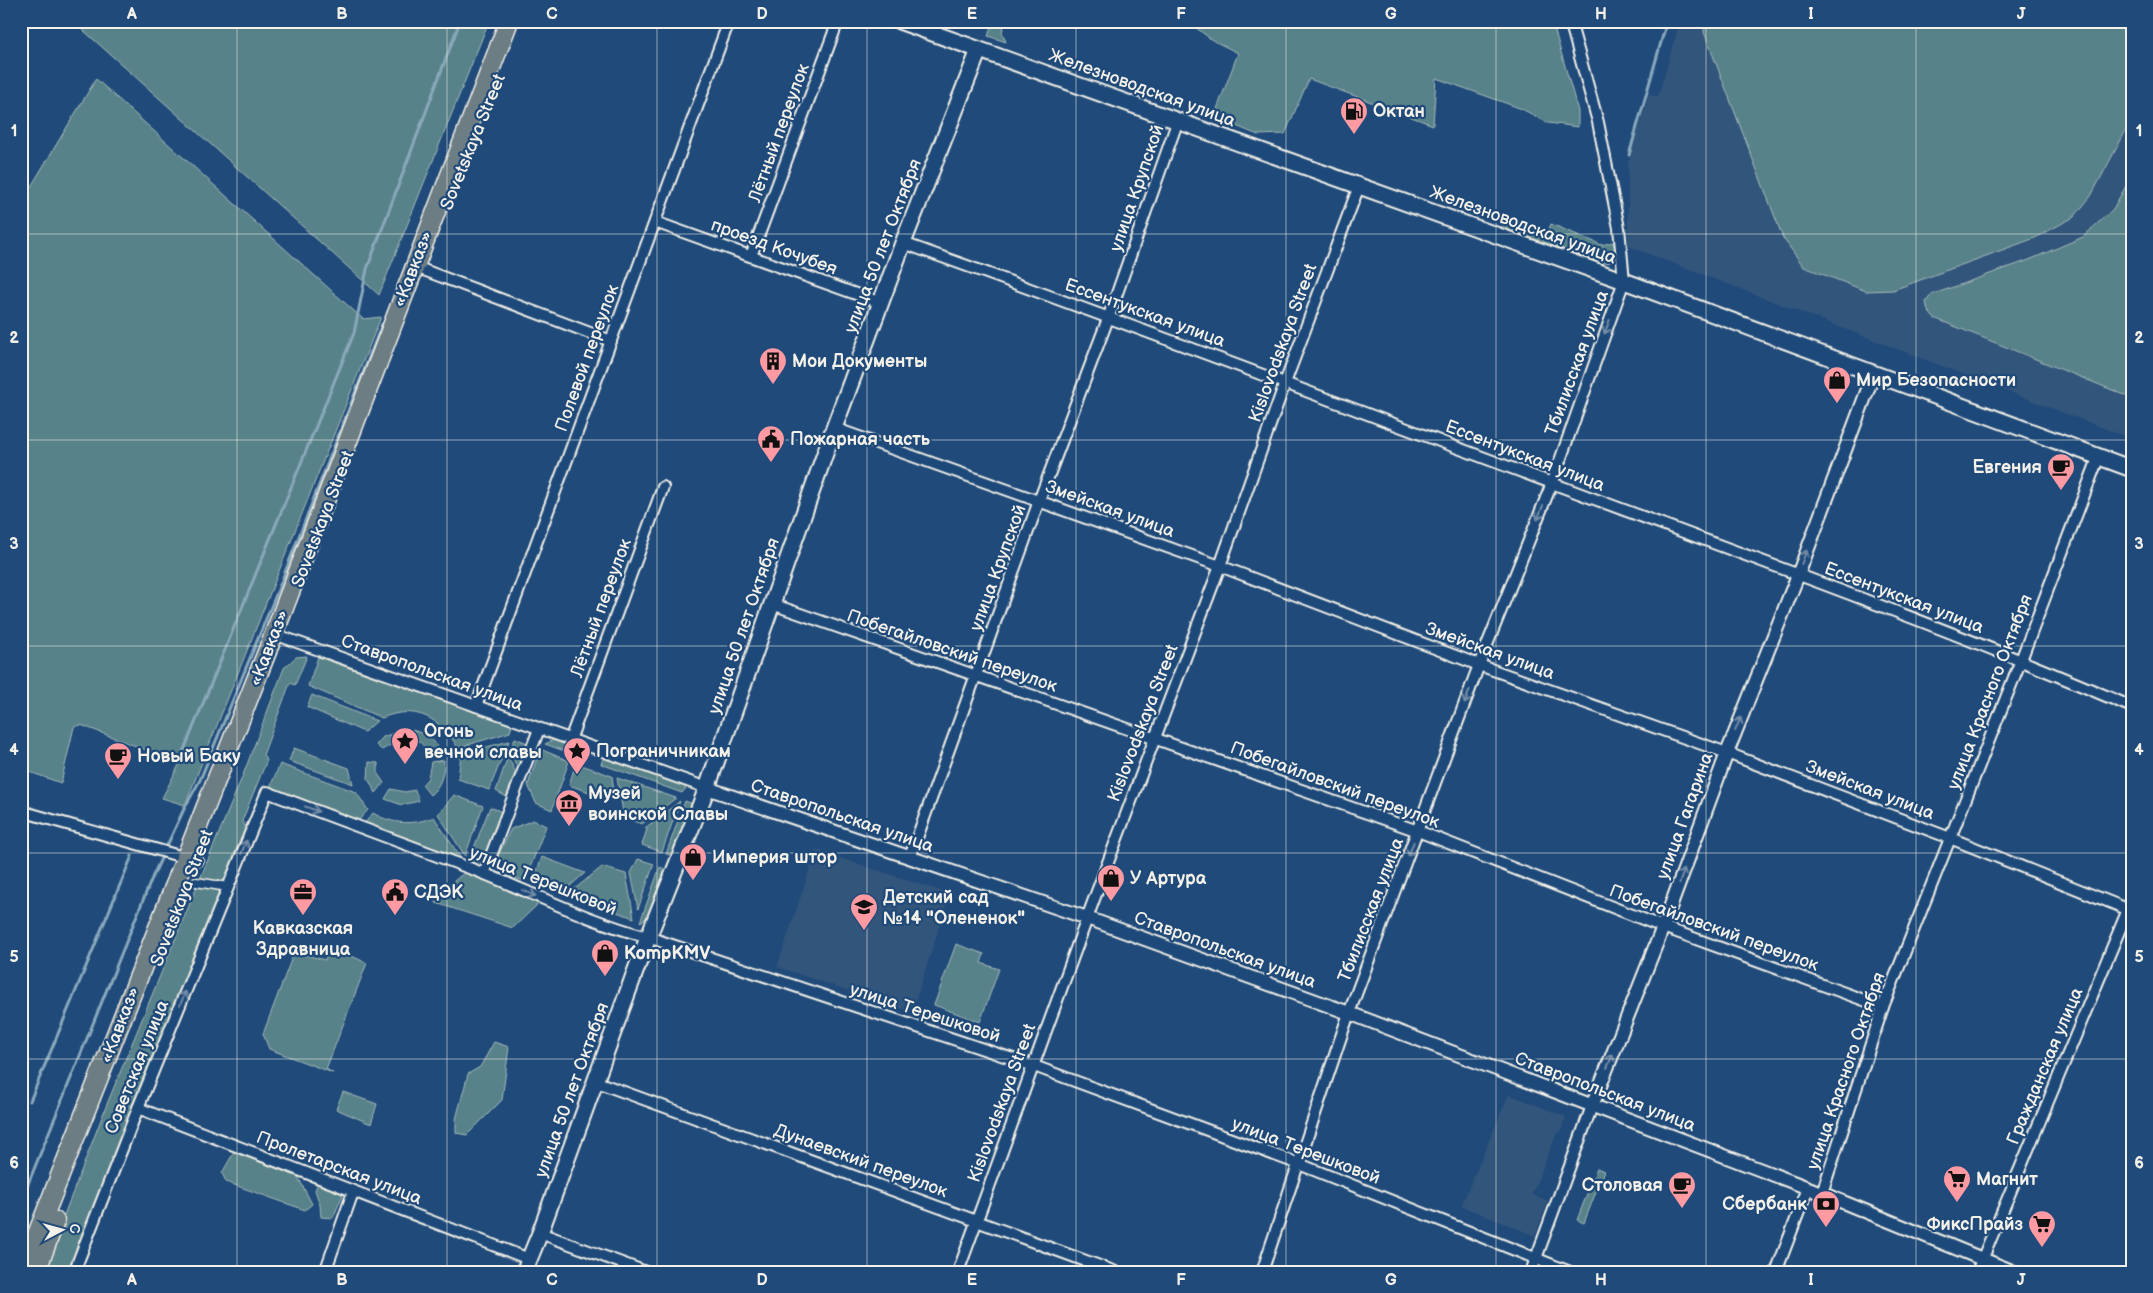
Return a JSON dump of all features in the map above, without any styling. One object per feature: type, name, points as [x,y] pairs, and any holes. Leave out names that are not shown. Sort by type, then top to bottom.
[{"type":"highway","name":"«Кавказ»","points":[[276,635],[509,21]]},
{"type":"highway","name":"Sovetskaya Street","points":[[36,1272],[276,635],[421,269],[522,21]]},
{"type":"highway","name":"«Кавказ»","points":[[22,1272],[192,859]]},
{"type":"main road","name":"Железноводская улица","points":[[900,21],[1624,281],[2132,469]]},
{"type":"main road","name":"улица 50 лет Октября","points":[[527,1265],[648,937],[707,788],[834,428],[903,243],[979,50]]},
{"type":"street","name":"Полевой переулок","points":[[476,706],[729,21]]},
{"type":"street","name":"Лётный переулок","points":[[751,256],[838,21]]},
{"type":"street","points":[[1570,21],[1600,132],[1620,233],[1624,281]]},
{"type":"street","name":"улица Крупской","points":[[910,857],[1039,501],[1109,316],[1178,120]]},
{"type":"street","name":"Kislovodskaya Street","points":[[958,1272],[1087,918],[1220,566],[1285,383],[1360,186]]},
{"type":"street","name":"проезд Кочубея","points":[[655,222],[881,303]]},
{"type":"street","name":"Ессентукская улица","points":[[903,243],[1109,316],[1798,575],[2022,660],[2132,707]]},
{"type":"street","points":[[421,269],[611,341]]},
{"type":"street","name":"Тбилисская улица","points":[[1262,1272],[1349,1013],[1479,665],[1552,483],[1624,281]]},
{"type":"street","name":"улица Гагарина","points":[[1531,1272],[1592,1106],[1663,927],[1727,753],[1798,575],[1874,373]]},
{"type":"street","name":"Змейская улица","points":[[834,428],[1220,566],[1479,665],[1727,753],[2130,907]]},
{"type":"street","name":"улица Красного Октября","points":[[1822,1194],[1882,1007],[2022,660],[2099,456]]},
{"type":"street","name":"Лётный переулок","points":[[570,740],[663,487]]},
{"type":"street","name":"Побегайловский переулок","points":[[772,604],[1418,831],[1663,927],[1882,1007]]},
{"type":"street","name":"Ставропольская улица","points":[[276,635],[707,788],[1087,918],[1349,1013],[1808,1188],[2014,1272]]},
{"type":"street","points":[[484,874],[538,729]]},
{"type":"street","name":"улица Терешковой","points":[[267,792],[484,874],[553,904],[623,930],[1034,1066],[1299,1164],[1570,1272]]},
{"type":"street","name":"Советская улица","points":[[74,1272],[138,1108],[267,792]]},
{"type":"street","points":[[21,811],[192,859]]},
{"type":"street","points":[[196,882],[228,887]]},
{"type":"street","name":"Гражданская улица","points":[[1977,1272],[2130,907]]},
{"type":"street","name":"Дунаевский переулок","points":[[594,1081],[1116,1272]]},
{"type":"street","name":"Пролетарская улица","points":[[138,1108],[353,1192],[527,1265]]},
{"type":"street","name":"улица Красного Октября","points":[[1776,1272],[1808,1188]]},
{"type":"street","points":[[326,1272],[353,1192]]},
{"type":"street","points":[[540,1233],[646,1272]]},
{"type":"street","points":[[21,1260],[37,1236]]},
{"type":"shaded area","points":[[1680,21],[2132,21],[2132,439],[1628,246],[1628,162],[1649,95],[1658,96]]},
{"type":"shaded area","name":"Детский сад №14 \"Олененок\"","points":[[816,850],[950,894],[912,1012],[777,967]]},
{"type":"shaded area","points":[[1509,1094],[1566,1117],[1560,1133],[1557,1133],[1532,1194],[1548,1201],[1535,1236],[1461,1206]]},
{"type":"green space","points":[[68,21],[489,21],[379,295],[83,30]]},
{"type":"green space","points":[[993,21],[1005,21],[1002,32],[1006,42],[988,36]]},
{"type":"green space","points":[[1187,21],[1552,21],[1578,111],[1578,127],[1548,123],[1522,109],[1436,78],[1433,125],[1309,79],[1285,134],[1258,135],[1214,117],[1238,53],[1212,40]]},
{"type":"green space","points":[[1705,21],[2132,21],[2132,119],[2091,196],[2074,217],[2035,238],[1893,290],[1866,291],[1804,267],[1783,238],[1704,32]]},
{"type":"green space","points":[[96,79],[363,319],[381,317],[185,805],[162,798],[180,763],[81,725],[74,727],[61,783],[21,769],[21,203]]},
{"type":"green space","points":[[2132,175],[2132,398],[1934,318],[1928,311],[1926,302],[1931,295],[2029,260],[2083,237],[2113,209]]},
{"type":"green space","points":[[1505,224],[1545,239],[1551,224],[1602,245],[1612,242],[1615,246],[1611,262],[1603,263],[1500,227]]},
{"type":"green space","points":[[307,656],[295,685],[290,683],[263,755],[267,760],[242,821],[248,831],[128,1121],[69,1272],[42,1272],[107,1104],[243,775],[284,668],[296,657]]},
{"type":"green space","points":[[318,657],[512,725],[510,732],[458,748],[444,729],[426,716],[416,713],[405,713],[382,718],[308,686]]},
{"type":"green space","points":[[312,695],[377,721],[364,732],[307,707]]},
{"type":"green space","points":[[402,730],[402,738],[382,750],[376,745],[383,737]]},
{"type":"green space","points":[[412,730],[429,737],[440,752],[430,753],[420,742],[411,739]]},
{"type":"green space","points":[[515,738],[530,744],[520,774],[510,751]]},
{"type":"green space","points":[[553,740],[561,741],[583,750],[581,757],[545,744]]},
{"type":"green space","points":[[509,741],[489,790],[458,779],[461,754]]},
{"type":"green space","points":[[294,748],[349,768],[353,784],[289,761]]},
{"type":"green space","points":[[540,749],[569,761],[552,810],[536,803],[528,785]]},
{"type":"green space","points":[[508,756],[518,778],[510,799],[496,791]]},
{"type":"green space","points":[[603,758],[687,787],[682,793],[601,764]]},
{"type":"green space","points":[[444,760],[441,779],[437,788],[430,795],[422,785],[428,778],[431,762]]},
{"type":"green space","points":[[369,762],[378,763],[378,774],[384,783],[376,793],[368,779]]},
{"type":"green space","points":[[576,763],[612,776],[615,801],[569,785]]},
{"type":"green space","points":[[280,764],[356,792],[368,810],[358,821],[270,787]]},
{"type":"green space","points":[[617,778],[676,798],[642,824],[624,818]]},
{"type":"green space","points":[[391,789],[405,792],[415,790],[419,801],[402,805],[385,799]]},
{"type":"green space","points":[[454,795],[483,806],[465,856],[438,814]]},
{"type":"green space","points":[[680,801],[662,852],[642,845],[647,829],[645,828]]},
{"type":"green space","points":[[685,801],[693,804],[674,856],[666,854]]},
{"type":"green space","points":[[490,807],[505,813],[489,857],[475,864],[468,863]]},
{"type":"green space","points":[[373,813],[396,822],[411,822],[434,817],[462,860],[364,824]]},
{"type":"green space","points":[[533,820],[546,826],[525,881],[501,874],[497,858],[511,829]]},
{"type":"green space","points":[[542,857],[585,873],[562,893],[533,882]]},
{"type":"green space","points":[[638,859],[654,864],[638,909],[631,873]]},
{"type":"green space","points":[[602,867],[626,874],[634,918],[567,895]]},
{"type":"green space","points":[[660,867],[669,871],[662,892],[656,907],[640,922]]},
{"type":"green space","points":[[465,872],[539,903],[513,928],[436,903],[437,895]]},
{"type":"green space","points":[[956,944],[984,954],[981,963],[999,969],[980,1022],[934,1005]]},
{"type":"green space","points":[[329,946],[367,963],[326,1069],[333,1073],[269,1049],[263,1034],[294,952],[325,960]]},
{"type":"green space","points":[[494,1042],[509,1047],[502,1100],[467,1135],[456,1133],[456,1119],[468,1074],[480,1067]]},
{"type":"green space","points":[[343,1092],[377,1104],[371,1124],[336,1109]]},
{"type":"green space","points":[[234,1152],[297,1175],[312,1204],[305,1210],[226,1182],[222,1173]]},
{"type":"green space","points":[[1597,1168],[1604,1171],[1584,1223],[1577,1220]]},
{"type":"green space","points":[[318,1183],[344,1192],[333,1218],[321,1217],[320,1205],[315,1190]]},
{"type":"waterway","points":[[182,755],[354,333],[367,269],[460,21]]},
{"type":"waterway","points":[[1629,155],[1667,21]]},
{"type":"waterway","points":[[28,1184],[152,878],[184,809],[200,780],[280,585],[382,324]]},
{"type":"waterway","points":[[30,1101],[132,856]]},
{"type":"waterway","points":[[21,1124],[24,1116]]},
{"type":"waterway","points":[[21,1181],[28,1184],[21,1203]]},
{"type":"place","name":"Октан","points":[[1354,135]]},
{"type":"place","name":"Мои Документы","points":[[773,385]]},
{"type":"place","name":"Мир Безопасности","points":[[1837,404]]},
{"type":"place","name":"Пожарная часть","points":[[771,463]]},
{"type":"place","name":"Евгения","points":[[2061,491]]},
{"type":"place","name":"Огонь вечной славы","points":[[405,765]]},
{"type":"place","name":"Пограничникам","points":[[577,775]]},
{"type":"place","name":"Новый Баку","points":[[118,780]]},
{"type":"place","name":"Музей воинской Славы","points":[[569,827]]},
{"type":"place","name":"Империя штор","points":[[693,881]]},
{"type":"place","name":"У Артура","points":[[1111,902]]},
{"type":"place","name":"Кавказская Здравница","points":[[303,916]]},
{"type":"place","name":"СДЭК","points":[[395,916]]},
{"type":"place","name":"Детский сад №14 \"Олененок\"","points":[[864,931]]},
{"type":"place","name":"KompKMV","points":[[605,977]]},
{"type":"place","name":"Магнит","points":[[1957,1203]]},
{"type":"place","name":"Столовая","points":[[1682,1209]]},
{"type":"place","name":"Сбербанк","points":[[1826,1228]]},
{"type":"place","name":"ФиксПрайз","points":[[2042,1248]]}]
